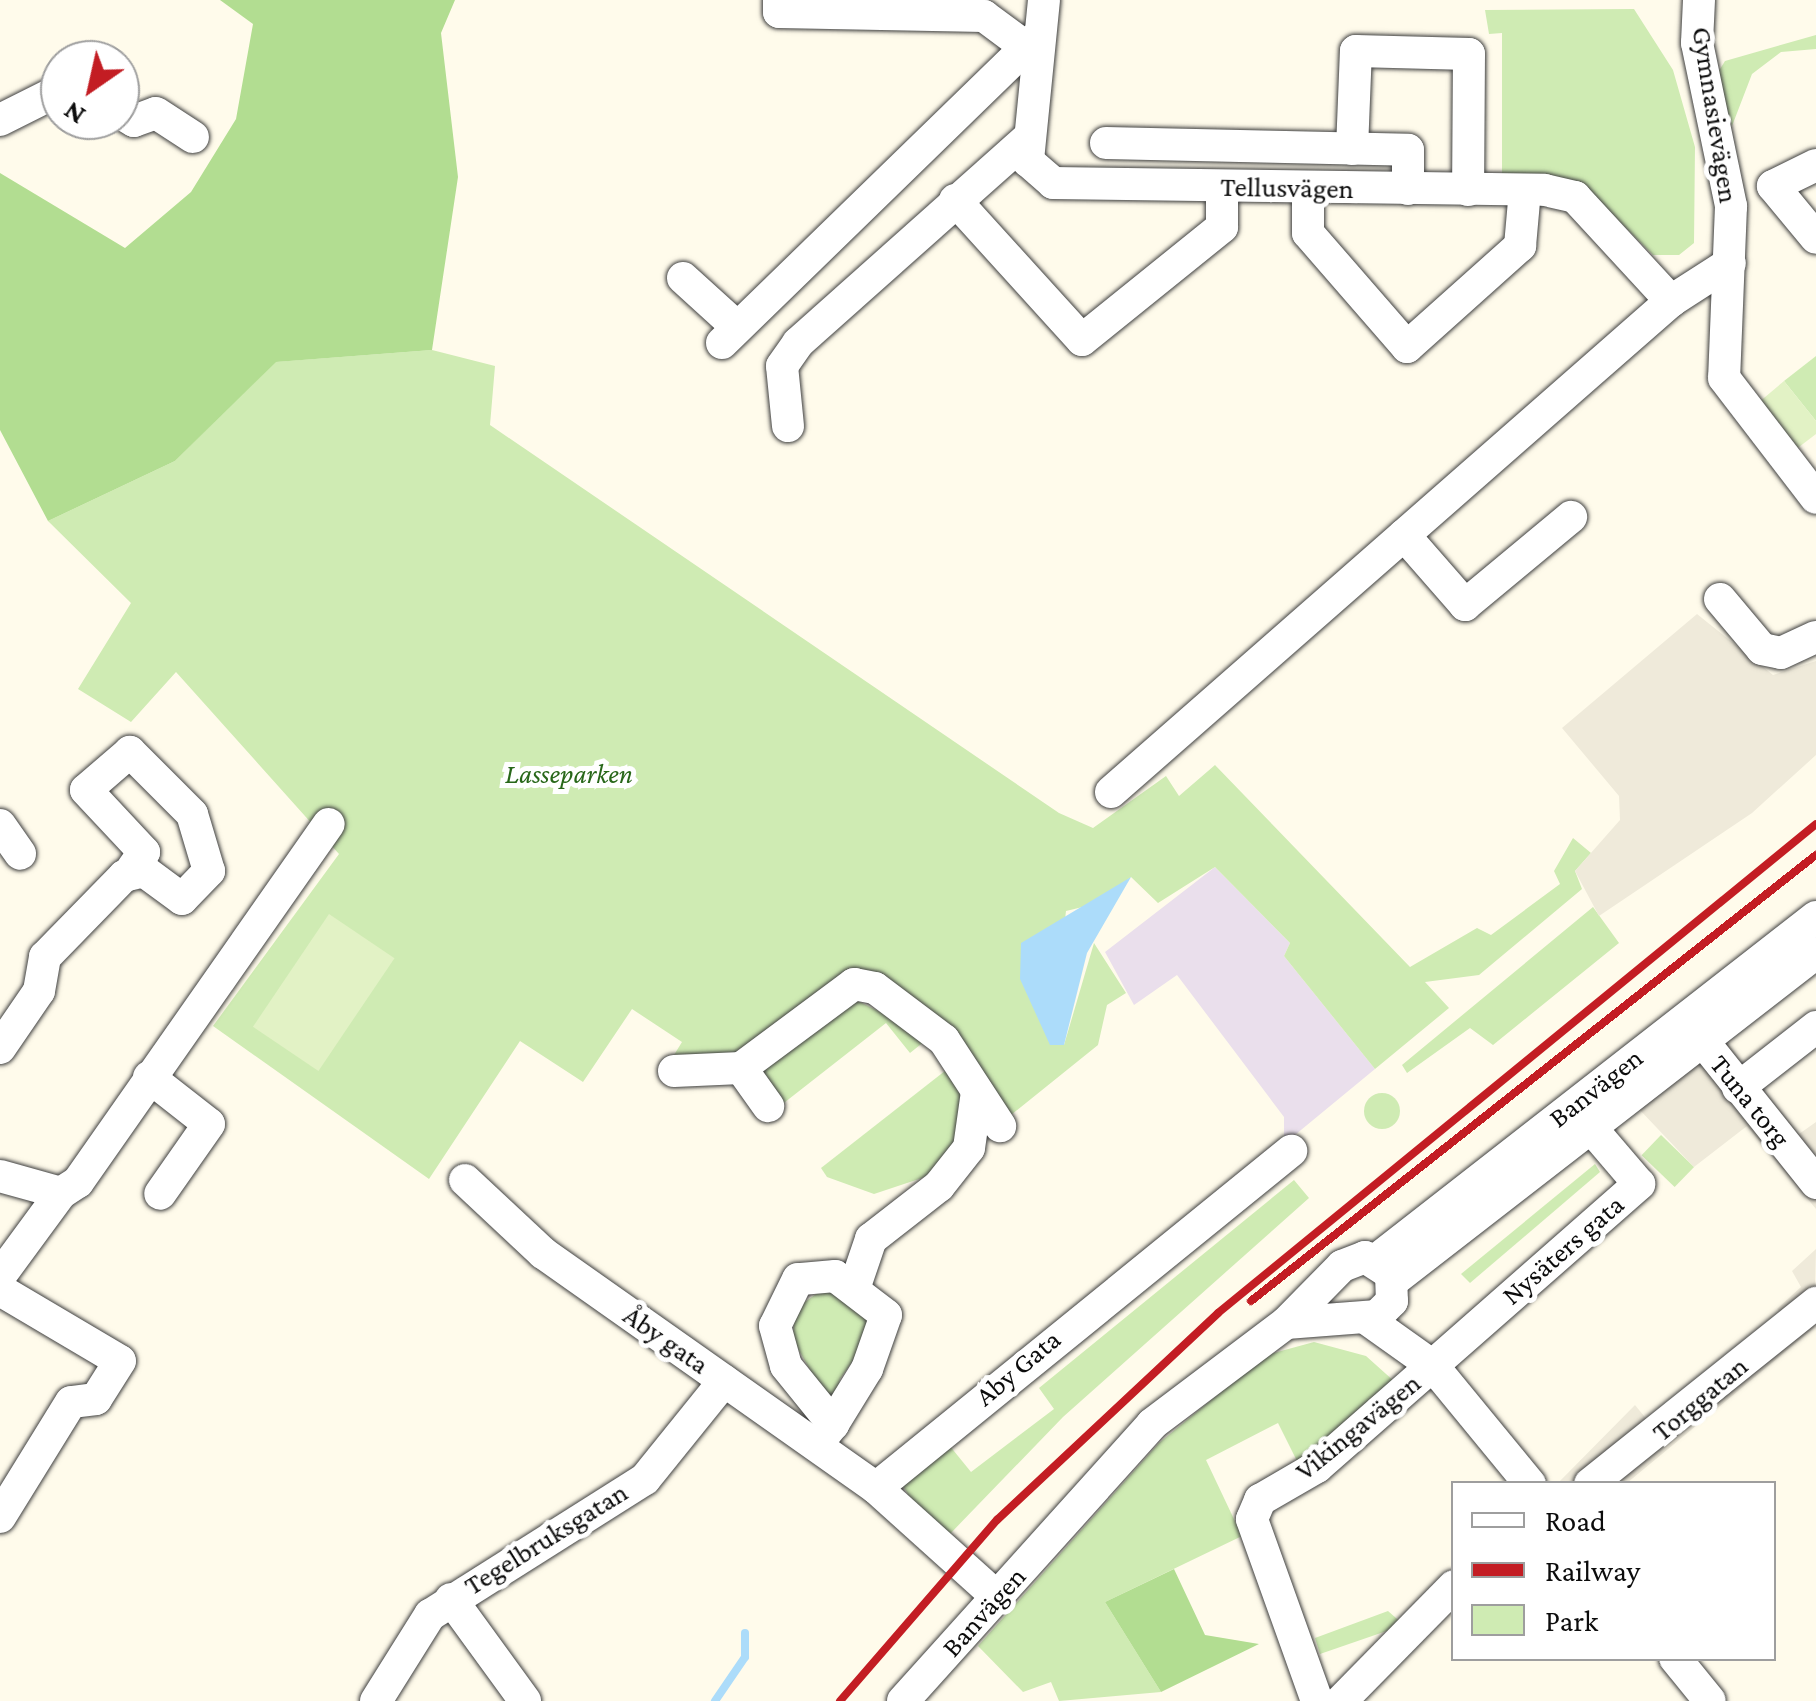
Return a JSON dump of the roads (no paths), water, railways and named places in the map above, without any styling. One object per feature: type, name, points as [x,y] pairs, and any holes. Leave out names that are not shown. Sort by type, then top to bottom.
[{"type":"street","points":[[779,0],[778,12],[984,16],[1029,41]]},
{"type":"street","points":[[788,426],[782,366],[798,343],[1028,138],[1029,41],[1044,0]]},
{"type":"street","name":"Gymnasievägen","points":[[1698,0],[1697,43],[1732,206],[1724,378],[1816,498]]},
{"type":"street","points":[[683,278],[730,335],[1029,41]]},
{"type":"street","points":[[1352,149],[1356,51],[1470,54],[1468,190]]},
{"type":"street","points":[[0,120],[40,100]]},
{"type":"street","points":[[140,119],[156,114],[194,136]]},
{"type":"street","name":"Tellusvägen","points":[[1028,138],[1028,161],[1052,183],[1525,190],[1576,197],[1671,301]]},
{"type":"street","points":[[1106,143],[1408,150],[1408,189]]},
{"type":"street","points":[[1816,164],[1773,186],[1816,238]]},
{"type":"street","points":[[956,200],[1082,340],[1222,228],[1222,187]]},
{"type":"street","points":[[1308,188],[1308,233],[1407,347],[1520,246],[1525,190]]},
{"type":"street","points":[[1111,792],[1671,301],[1730,263]]},
{"type":"street","points":[[1404,536],[1465,605],[1571,517]]},
{"type":"street","points":[[1720,599],[1762,649],[1782,653],[1816,637]]},
{"type":"street","points":[[0,1048],[40,991],[45,957],[128,875],[144,852],[86,790],[130,752],[177,792],[212,863],[182,899],[144,871],[128,875]]},
{"type":"street","points":[[0,824],[20,854]]},
{"type":"street","points":[[0,1276],[60,1193],[78,1182],[329,824]]},
{"type":"street","name":"Banvägen","points":[[1362,1319],[1388,1277],[1816,917]]},
{"type":"street","name":"Banvägen","points":[[1388,1277],[1592,1129],[1816,954]]},
{"type":"street","points":[[674,1071],[740,1068],[854,984],[875,988],[944,1040],[1000,1126]]},
{"type":"street","points":[[1738,1088],[1816,1027]]},
{"type":"street","name":"Tuna torg","points":[[1702,1040],[1738,1088],[1810,1164]]},
{"type":"street","points":[[740,1068],[768,1106]]},
{"type":"street","points":[[149,1077],[209,1124],[160,1194]]},
{"type":"street","points":[[855,1286],[871,1239],[939,1186],[968,1148],[977,1092]]},
{"type":"street","name":"Nysäters gata","points":[[1433,1366],[1639,1184],[1592,1129]]},
{"type":"street","name":"Aby Gata","points":[[876,1488],[1292,1151]]},
{"type":"street","points":[[0,1176],[60,1193]]},
{"type":"street","name":"Åby gata","points":[[465,1180],[543,1253],[724,1381],[825,1434],[876,1488]]},
{"type":"street","name":"Banvägen","points":[[903,1701],[1152,1424],[1286,1324],[1354,1259],[1388,1277]]},
{"type":"street","points":[[836,1276],[855,1286],[886,1315],[825,1434],[786,1366],[775,1326],[798,1279],[836,1276]]},
{"type":"street","points":[[1388,1277],[1433,1366],[1528,1481]]},
{"type":"street","points":[[1334,1280],[1336,1302],[1433,1366]]},
{"type":"street","points":[[0,1290],[120,1361],[96,1399],[71,1402],[0,1517]]},
{"type":"street","name":"Torggatan","points":[[1594,1481],[1816,1303]]},
{"type":"street","points":[[1286,1324],[1362,1319]]},
{"type":"street","name":"Vikingavägen","points":[[1318,1701],[1252,1519],[1260,1500],[1318,1467],[1433,1366]]},
{"type":"street","name":"Tegelbruksgatan","points":[[376,1701],[410,1634],[452,1598],[644,1478],[724,1381]]},
{"type":"street","points":[[876,1488],[998,1597]]},
{"type":"street","points":[[1341,1701],[1412,1622],[1451,1589]]},
{"type":"street","points":[[452,1598],[525,1701]]},
{"type":"street","points":[[1677,1661],[1710,1701]]},
{"type":"water","points":[[1131,877],[1087,953],[1064,1045],[1050,1045],[1020,979],[1021,943]]},
{"type":"waterway","points":[[715,1701],[745,1657],[745,1633]]},
{"type":"railway","points":[[840,1701],[997,1520],[1218,1313],[1816,824]]},
{"type":"railway","points":[[1251,1301],[1816,855]]},
{"type":"park label","name":"Lasseparken","points":[[569,774]]}]
